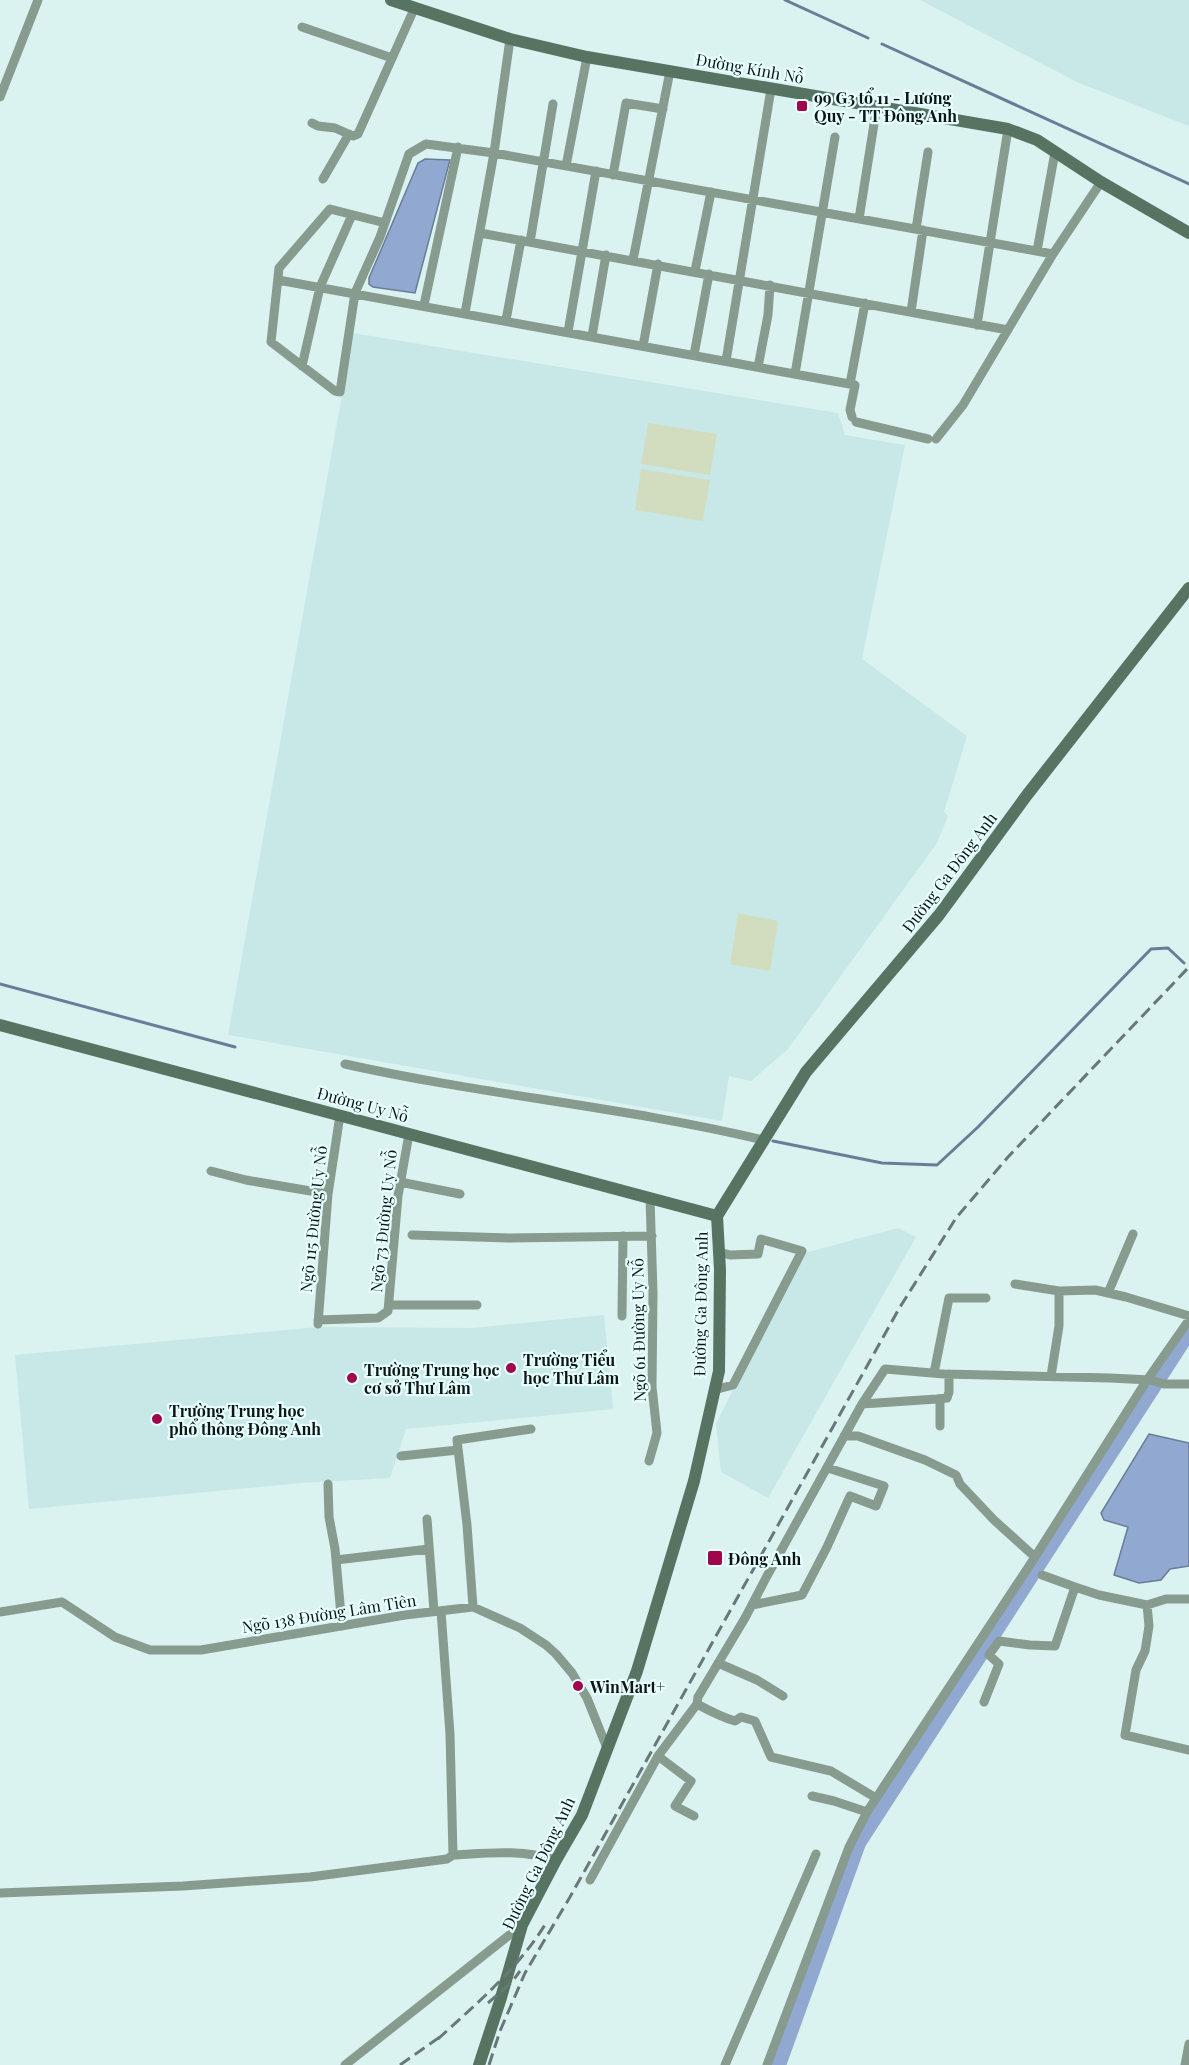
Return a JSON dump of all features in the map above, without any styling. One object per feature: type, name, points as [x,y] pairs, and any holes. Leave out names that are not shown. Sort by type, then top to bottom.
[{"type":"street","points":[[0,97],[4,77],[38,0]]},
{"type":"street","name":"Đường Kính Nỗ","points":[[391,0],[510,39],[587,57],[1008,129],[1037,140],[1101,182],[1189,233]]},
{"type":"street","points":[[312,123],[332,127],[356,136],[358,134],[415,7]]},
{"type":"street","points":[[302,27],[392,58]]},
{"type":"street","points":[[465,313],[494,153],[510,39]]},
{"type":"street","points":[[566,166],[587,57]]},
{"type":"street","points":[[633,260],[670,71]]},
{"type":"street","points":[[726,361],[771,89]]},
{"type":"street","points":[[613,175],[626,103],[663,109]]},
{"type":"street","points":[[506,320],[545,162],[553,104]]},
{"type":"street","points":[[859,219],[877,105]]},
{"type":"street","points":[[977,325],[1008,129]]},
{"type":"street","points":[[323,179],[349,134]]},
{"type":"street","points":[[795,374],[835,137]]},
{"type":"street","points":[[385,223],[330,209],[279,268],[271,342],[335,391],[340,392],[356,293],[385,223],[409,154],[426,144],[494,153],[1053,254]]},
{"type":"street","points":[[424,305],[458,147]]},
{"type":"street","points":[[910,312],[927,152]]},
{"type":"street","points":[[1037,251],[1055,152]]},
{"type":"street","points":[[568,332],[596,171]]},
{"type":"street","points":[[278,280],[855,385],[850,410],[854,419],[932,439],[963,405],[1053,254],[1101,182]]},
{"type":"street","points":[[694,272],[711,192]]},
{"type":"street","points":[[303,366],[320,287],[352,214]]},
{"type":"street","points":[[480,232],[1008,330]]},
{"type":"street","points":[[592,336],[606,255]]},
{"type":"street","points":[[642,346],[657,264]]},
{"type":"street","points":[[694,355],[709,274]]},
{"type":"street","points":[[758,367],[768,315],[770,285]]},
{"type":"street","points":[[850,384],[865,303]]},
{"type":"street","name":"Đường Ga Đông Anh","points":[[479,2065],[522,1925],[582,1815],[637,1671],[694,1481],[718,1371],[717,1216],[806,1072],[939,915],[1028,795],[1189,588]]},
{"type":"street","name":"Đường Uy Nỗ","points":[[0,1025],[717,1216]]},
{"type":"street","points":[[345,1064],[400,1076],[588,1106],[763,1140]]},
{"type":"street","name":"Ngõ 115 Đường Uy Nỗ","points":[[318,1323],[328,1194],[340,1115]]},
{"type":"street","name":"Ngõ 73 Đường Uy Nỗ","points":[[318,1323],[378,1318],[388,1311],[400,1182],[409,1134]]},
{"type":"street","points":[[211,1171],[246,1180],[328,1194]]},
{"type":"street","points":[[400,1182],[460,1194]]},
{"type":"street","name":"Ngõ 61 Đường Uy Nỗ","points":[[649,1461],[657,1433],[652,1387],[650,1198]]},
{"type":"street","points":[[1108,1293],[1133,1234]]},
{"type":"street","points":[[412,1235],[509,1238],[652,1236]]},
{"type":"street","points":[[622,1236],[622,1316]]},
{"type":"street","points":[[714,1390],[729,1388],[733,1385],[802,1251],[761,1239],[758,1254],[730,1256],[719,1252]]},
{"type":"street","points":[[767,2065],[849,1847],[867,1812],[1189,1318],[1095,1290],[1059,1291],[1015,1284]]},
{"type":"street","points":[[1052,1376],[1059,1326],[1059,1291]]},
{"type":"street","points":[[934,1373],[949,1298],[986,1298]]},
{"type":"street","points":[[389,1305],[477,1305]]},
{"type":"street","points":[[590,1880],[658,1756],[698,1704],[698,1697],[752,1605],[844,1436],[885,1370],[1148,1380],[1164,1384],[1189,1384]]},
{"type":"street","points":[[862,1404],[947,1398],[949,1374]]},
{"type":"street","points":[[937,1399],[940,1400],[940,1426]]},
{"type":"street","points":[[531,1429],[457,1440],[467,1525],[473,1607],[520,1628],[556,1654],[572,1672],[587,1698],[607,1748]]},
{"type":"street","points":[[844,1436],[858,1436],[925,1460],[956,1475],[960,1484],[994,1520],[1035,1557]]},
{"type":"street","points":[[401,1456],[458,1450]]},
{"type":"street","points":[[752,1605],[802,1595],[850,1496],[876,1506],[884,1486],[828,1468]]},
{"type":"street","points":[[328,1484],[329,1517],[336,1560],[342,1626]]},
{"type":"street","points":[[427,1519],[450,1734],[453,1855]]},
{"type":"street","points":[[336,1560],[429,1549]]},
{"type":"street","points":[[1041,1575],[1099,1594],[1147,1605],[1166,1599],[1189,1599]]},
{"type":"street","points":[[984,1702],[999,1664],[989,1655],[999,1641],[1055,1646],[1075,1587]]},
{"type":"street","name":"Ngõ 138 Đường Lâm Tiên","points":[[0,1612],[62,1602],[115,1637],[150,1650],[201,1650],[473,1607]]},
{"type":"street","points":[[1147,1605],[1149,1626],[1145,1651],[1136,1670],[1125,1735],[1189,1750]]},
{"type":"street","points":[[718,1663],[757,1680],[783,1696]]},
{"type":"street","points":[[698,1704],[715,1714],[735,1721],[741,1717],[755,1721],[771,1757],[831,1771],[876,1798]]},
{"type":"street","points":[[658,1756],[691,1781],[675,1806],[694,1816]]},
{"type":"street","points":[[812,1797],[834,1801],[867,1812]]},
{"type":"street","points":[[0,1893],[183,1886],[310,1877],[441,1861],[453,1855],[513,1851],[556,1860]]},
{"type":"street","points":[[725,2065],[816,1854]]},
{"type":"street","points":[[345,2065],[522,1925]]},
{"type":"street","points":[[1185,2065],[1189,2044]]},
{"type":"shaded area","points":[[920,0],[1189,0],[1189,126],[1077,82]]},
{"type":"shaded area","points":[[353,333],[838,413],[845,435],[905,445],[862,659],[967,736],[944,812],[948,816],[937,843],[788,1049],[751,1081],[729,1076],[722,1121],[228,1035]]},
{"type":"shaded area","points":[[898,1228],[916,1237],[768,1498],[721,1472],[716,1424],[801,1254]]},
{"type":"shaded area","points":[[604,1315],[613,1409],[406,1429],[390,1478],[301,1483],[29,1509],[15,1355],[318,1327],[472,1328]]},
{"type":"green space","points":[[648,423],[717,434],[710,475],[641,464]]},
{"type":"green space","points":[[641,469],[710,480],[703,521],[635,510]]},
{"type":"green space","points":[[738,913],[778,921],[770,971],[730,964]]},
{"type":"water","points":[[425,159],[450,160],[415,293],[373,287],[369,284],[369,278],[418,163]]},
{"type":"water","points":[[1149,1434],[1189,1443],[1189,1566],[1170,1569],[1161,1580],[1139,1583],[1114,1575],[1128,1527],[1104,1520],[1101,1513]]},
{"type":"waterway","points":[[785,0],[868,38]]},
{"type":"waterway","points":[[882,44],[1189,184]]},
{"type":"waterway","points":[[773,1141],[882,1163],[937,1165],[978,1127],[1151,949],[1168,948],[1184,963]]},
{"type":"waterway","points":[[0,984],[235,1047]]},
{"type":"waterway","points":[[778,2065],[858,1843],[1189,1331]]},
{"type":"railway","points":[[489,2065],[500,2031],[525,1973],[570,1897],[900,1307],[956,1218],[1008,1157],[1189,967]]},
{"type":"railway","points":[[438,2039],[510,1970],[546,1923]]},
{"type":"railway","points":[[488,2003],[512,1982],[520,1971]]},
{"type":"railway","points":[[400,2065],[444,2034]]},
{"type":"place","name":"99 G3 tổ 11 - Lương Quy - TT Đông Anh","points":[[802,106]]},
{"type":"place","name":"Trường Tiểu học Thư Lâm","points":[[511,1368]]},
{"type":"place","name":"Trường Trung học cơ sở Thư Lâm","points":[[352,1378]]},
{"type":"place","name":"Trường Trung học phổ thông Đông Anh","points":[[157,1419]]},
{"type":"place","name":"Đông Anh","points":[[715,1558]]},
{"type":"place","name":"WinMart+","points":[[578,1686]]}]
